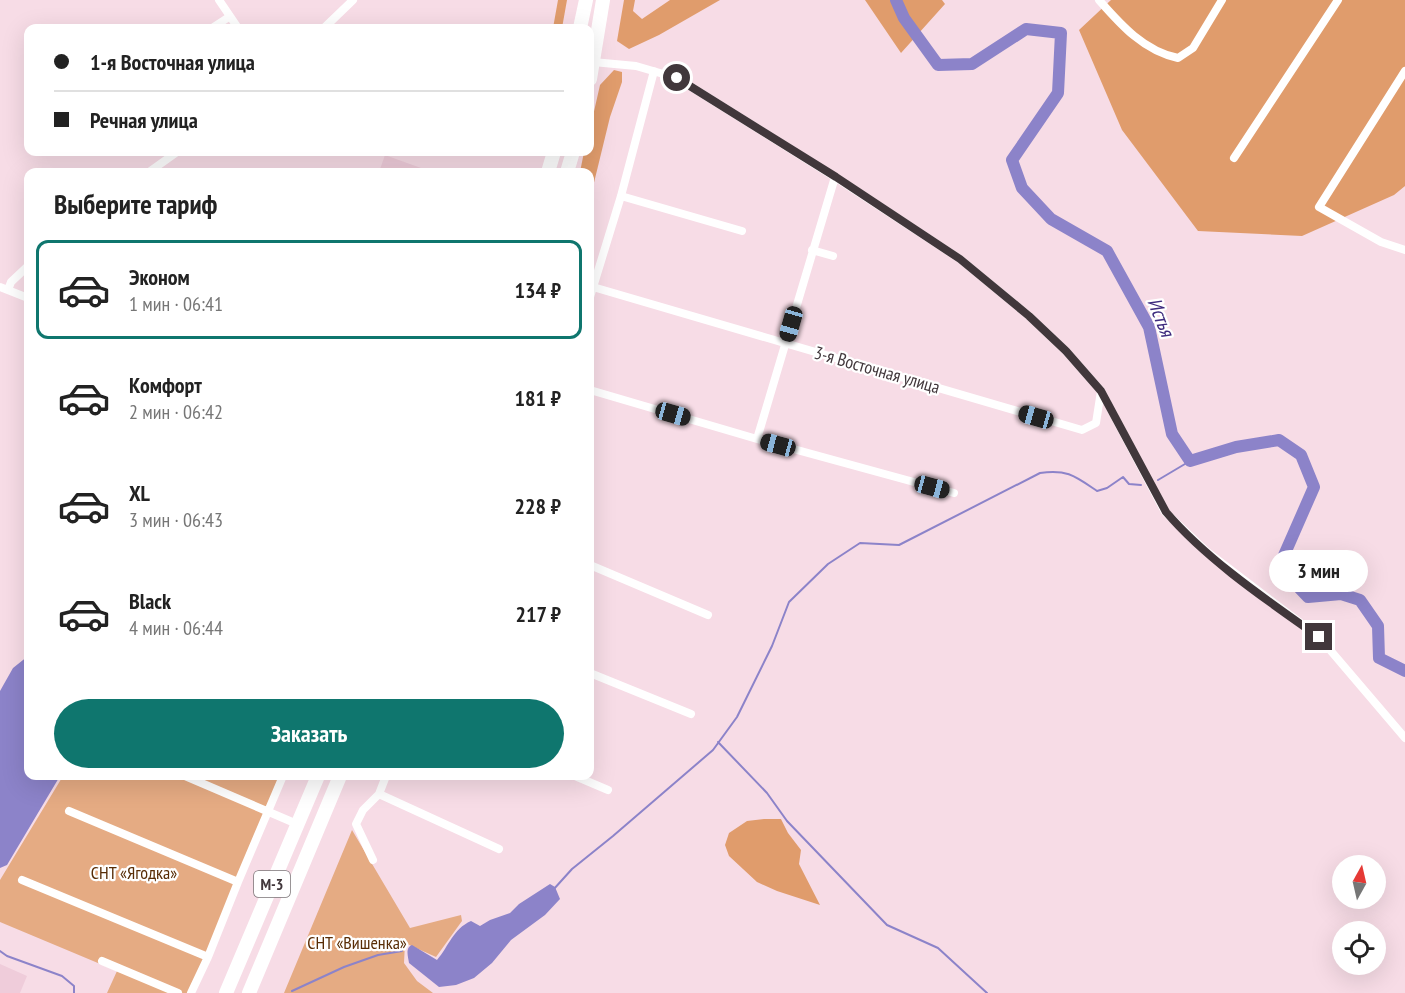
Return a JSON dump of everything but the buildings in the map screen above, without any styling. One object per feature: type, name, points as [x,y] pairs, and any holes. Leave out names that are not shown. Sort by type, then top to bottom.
[{"type":"highway","points":[[581,24],[586,0]]},
{"type":"highway","points":[[594,56],[603,0]]},
{"type":"highway","name":"М-3","points":[[226,993],[316,780]]},
{"type":"highway","name":"М-3","points":[[249,993],[338,780]]},
{"type":"street","points":[[219,0],[235,24]]},
{"type":"street","points":[[328,24],[352,0]]},
{"type":"street","points":[[1099,0],[1119,23],[1152,50],[1162,55],[1178,58],[1193,48],[1222,0]]},
{"type":"street","points":[[1234,158],[1338,0]]},
{"type":"street","points":[[218,24],[229,17]]},
{"type":"street","points":[[594,62],[636,66],[677,78],[836,177],[960,259],[1029,316],[1066,351],[1101,391],[1166,512],[1206,551],[1319,637],[1405,738]]},
{"type":"street","points":[[594,284],[621,196],[654,71]]},
{"type":"street","points":[[1405,71],[1320,207],[1381,242],[1405,250]]},
{"type":"street","points":[[154,168],[171,156]]},
{"type":"street","points":[[757,439],[836,177]]},
{"type":"street","points":[[621,196],[742,231]]},
{"type":"street","points":[[813,250],[833,256]]},
{"type":"street","points":[[24,270],[4,288],[24,296]]},
{"type":"street","name":"3-я Восточная улица","points":[[594,287],[1082,430],[1096,423],[1101,391]]},
{"type":"street","points":[[594,391],[954,493]]},
{"type":"street","points":[[594,567],[708,615]]},
{"type":"street","points":[[594,674],[691,714]]},
{"type":"street","points":[[194,780],[297,824]]},
{"type":"street","points":[[192,993],[281,780]]},
{"type":"street","points":[[373,860],[356,824],[363,810],[379,794],[384,780]]},
{"type":"street","points":[[584,780],[608,790]]},
{"type":"street","points":[[379,794],[499,849]]},
{"type":"street","points":[[69,811],[238,882]]},
{"type":"street","points":[[22,880],[207,957]]},
{"type":"street","points":[[102,962],[178,993]]},
{"type":"shaded area","points":[[558,0],[567,0],[563,24],[554,24]]},
{"type":"shaded area","points":[[624,0],[635,0],[633,11],[642,19],[670,0],[720,0],[659,35],[629,49],[617,41]]},
{"type":"shaded area","points":[[865,0],[942,0],[945,4],[901,53]]},
{"type":"shaded area","points":[[1111,0],[1405,0],[1405,186],[1394,195],[1302,236],[1198,231],[1122,130],[1079,30]]},
{"type":"shaded area","points":[[614,70],[622,72],[622,82],[610,117],[594,183],[594,168],[581,168],[583,156],[594,156],[594,111],[600,85]]},
{"type":"shaded area","points":[[385,156],[388,156],[421,168],[380,168]]},
{"type":"shaded area","points":[[24,659],[24,780],[58,780],[7,865],[0,868],[0,691],[13,668]]},
{"type":"shaded area","points":[[781,819],[801,850],[799,864],[820,905],[757,882],[729,856],[725,845],[729,833],[747,821]]},
{"type":"shaded area","points":[[550,884],[555,887],[560,899],[545,915],[511,940],[492,963],[474,978],[456,985],[439,987],[409,963],[410,946],[412,945],[437,960],[455,933],[465,924],[471,921],[480,926],[510,913],[519,904]]},
{"type":"shaded area","points":[[0,964],[27,976],[20,993],[0,993]]},
{"type":"green space","name":"СНТ «Ягодка»","points":[[61,780],[278,780],[189,993],[107,993],[117,971],[0,922],[0,880]]},
{"type":"green space","name":"СНТ «Вишенка»","points":[[352,830],[410,928],[461,915],[462,921],[436,957],[405,943],[404,963],[417,981],[433,993],[284,993]]},
{"type":"waterway","name":"Истья","points":[[896,0],[904,18],[938,65],[972,64],[1026,29],[1061,33],[1058,93],[1012,160],[1022,188],[1051,219],[1107,251],[1149,327],[1172,434],[1190,461],[1236,447],[1279,440],[1301,455],[1314,487],[1282,560],[1288,576],[1308,597],[1341,594],[1360,600],[1378,626],[1379,658],[1405,671]]},
{"type":"waterway","points":[[1158,480],[1190,461]]},
{"type":"waterway","points":[[553,890],[572,869],[713,750],[737,717],[772,646],[789,602],[828,564],[860,543],[899,545],[1040,473],[1064,473],[1083,481],[1097,491],[1107,488],[1123,477],[1129,484],[1141,485]]},
{"type":"waterway","points":[[718,742],[767,793],[787,821],[887,925],[938,948],[987,993]]},
{"type":"waterway","points":[[0,951],[7,956],[62,976],[74,986],[74,993]]},
{"type":"waterway","points":[[292,991],[344,967],[378,955],[402,951]]},
{"type":"route","points":[[677,78],[836,177],[960,259],[1029,316],[1066,351],[1101,391],[1166,512],[1175,523],[1206,551],[1319,637]]}]
